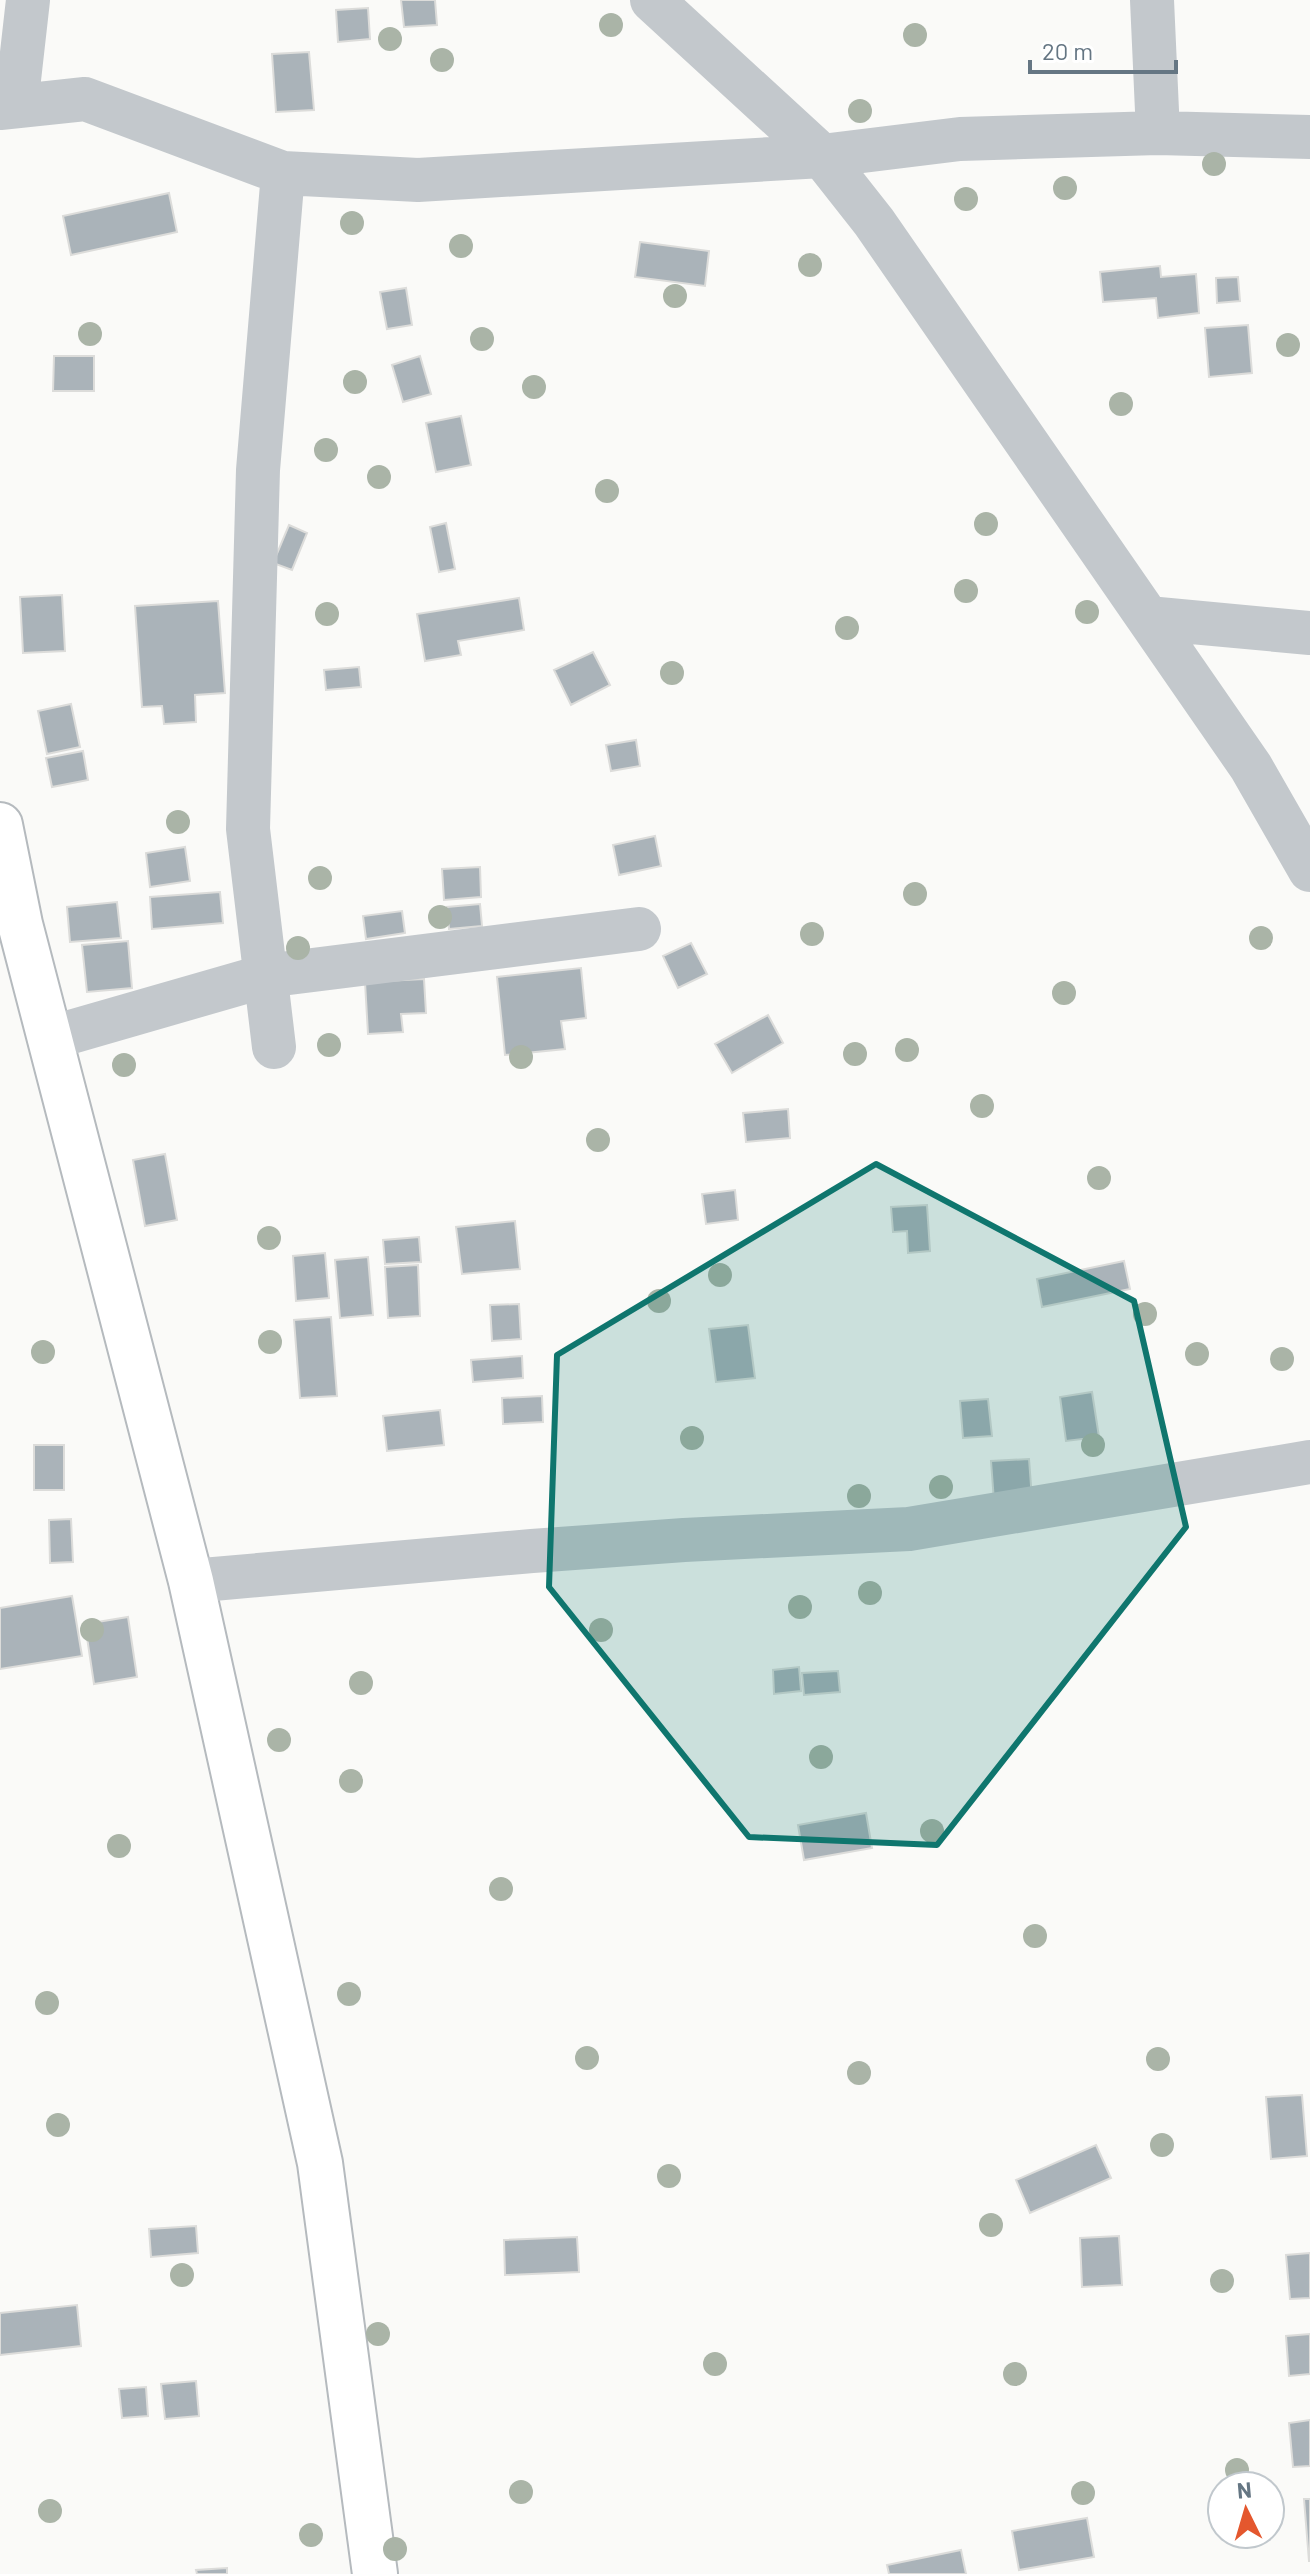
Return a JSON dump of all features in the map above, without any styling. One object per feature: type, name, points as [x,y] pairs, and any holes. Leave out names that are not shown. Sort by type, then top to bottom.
[{"type":"main road","points":[[0,825],[20,924],[191,1581],[320,2163],[375,2574]]},
{"type":"street","points":[[28,0],[8,107],[85,99],[283,173],[418,180],[822,156],[960,139],[1158,133],[1310,137]]},
{"type":"street","points":[[652,0],[822,156],[874,222],[1251,767],[1310,870]]},
{"type":"street","points":[[1152,0],[1158,133]]},
{"type":"street","points":[[274,1047],[248,829],[258,470],[283,173]]},
{"type":"street","points":[[1148,618],[1310,633]]},
{"type":"street","points":[[50,1038],[265,976],[639,929]]},
{"type":"street","points":[[191,1581],[578,1548],[909,1529],[1310,1462]]},
{"type":"highlighted area","points":[[876,1164],[1134,1301],[1186,1527],[937,1845],[749,1837],[549,1587],[557,1355]]},
{"type":"building","points":[[401,0],[435,0],[437,25],[404,27]]},
{"type":"building","points":[[368,8],[370,39],[338,42],[336,10]]},
{"type":"building","points":[[309,52],[314,110],[276,112],[272,54]]},
{"type":"building","points":[[169,193],[177,232],[71,255],[63,216]]},
{"type":"building","points":[[640,242],[709,251],[705,286],[635,277]]},
{"type":"building","points":[[1160,266],[1161,277],[1196,274],[1199,313],[1158,318],[1156,298],[1103,302],[1100,272]]},
{"type":"building","points":[[1238,277],[1240,301],[1217,303],[1216,278]]},
{"type":"building","points":[[406,288],[412,325],[387,329],[380,292]]},
{"type":"building","points":[[1248,325],[1252,373],[1209,377],[1205,328]]},
{"type":"building","points":[[54,356],[94,356],[94,391],[53,391]]},
{"type":"building","points":[[420,356],[431,394],[403,402],[392,365]]},
{"type":"building","points":[[461,416],[471,465],[436,472],[426,423]]},
{"type":"building","points":[[446,523],[455,569],[439,572],[430,527]]},
{"type":"building","points":[[289,525],[307,533],[292,570],[273,563]]},
{"type":"building","points":[[62,595],[65,651],[23,653],[20,597]]},
{"type":"building","points":[[519,598],[524,630],[458,641],[461,655],[425,661],[417,614]]},
{"type":"building","points":[[218,601],[225,693],[195,695],[196,722],[164,724],[162,706],[142,707],[135,606]]},
{"type":"building","points":[[593,652],[610,685],[571,705],[554,670]]},
{"type":"building","points":[[359,667],[361,687],[326,690],[324,670]]},
{"type":"building","points":[[71,704],[80,747],[47,754],[38,711]]},
{"type":"building","points":[[636,740],[640,766],[611,771],[606,745]]},
{"type":"building","points":[[83,751],[88,780],[52,787],[46,758]]},
{"type":"building","points":[[655,836],[661,866],[619,875],[613,845]]},
{"type":"building","points":[[185,847],[190,881],[150,887],[146,853]]},
{"type":"building","points":[[480,867],[481,897],[444,900],[442,869]]},
{"type":"building","points":[[220,892],[223,923],[152,929],[150,897]]},
{"type":"building","points":[[117,902],[121,938],[70,942],[67,907]]},
{"type":"building","points":[[480,904],[482,926],[449,929],[447,907]]},
{"type":"building","points":[[402,911],[405,933],[366,939],[363,916]]},
{"type":"building","points":[[128,941],[132,988],[87,992],[82,945]]},
{"type":"building","points":[[691,943],[707,974],[678,988],[663,956]]},
{"type":"building","points":[[581,968],[586,1018],[561,1021],[565,1049],[505,1055],[497,977]]},
{"type":"building","points":[[424,979],[426,1013],[401,1014],[403,1032],[368,1034],[365,982]]},
{"type":"building","points":[[768,1015],[783,1043],[732,1073],[715,1044]]},
{"type":"building","points":[[788,1109],[790,1138],[746,1142],[743,1113]]},
{"type":"building","points":[[165,1154],[177,1220],[145,1226],[133,1160]]},
{"type":"building","points":[[735,1190],[738,1220],[706,1224],[702,1194]]},
{"type":"building","points":[[927,1205],[930,1251],[908,1253],[907,1231],[893,1232],[891,1207]]},
{"type":"building","points":[[515,1221],[520,1269],[462,1274],[456,1227]]},
{"type":"building","points":[[419,1237],[421,1262],[385,1264],[383,1240]]},
{"type":"building","points":[[325,1253],[329,1298],[296,1301],[293,1256]]},
{"type":"building","points":[[368,1257],[373,1315],[340,1318],[335,1260]]},
{"type":"building","points":[[1124,1261],[1130,1289],[1042,1307],[1037,1279]]},
{"type":"building","points":[[418,1265],[420,1316],[388,1318],[385,1267]]},
{"type":"building","points":[[519,1304],[521,1339],[492,1341],[490,1305]]},
{"type":"building","points":[[331,1317],[337,1396],[300,1398],[294,1320]]},
{"type":"building","points":[[748,1325],[755,1378],[716,1382],[709,1329]]},
{"type":"building","points":[[522,1356],[523,1378],[473,1382],[471,1360]]},
{"type":"building","points":[[1092,1392],[1099,1437],[1066,1441],[1060,1397]]},
{"type":"building","points":[[542,1396],[543,1422],[503,1424],[502,1398]]},
{"type":"building","points":[[988,1399],[992,1436],[963,1438],[960,1401]]},
{"type":"building","points":[[440,1410],[444,1445],[387,1451],[383,1416]]},
{"type":"building","points":[[34,1445],[64,1445],[64,1490],[34,1490]]},
{"type":"building","points":[[1029,1459],[1032,1499],[994,1501],[991,1461]]},
{"type":"building","points":[[71,1519],[73,1562],[50,1563],[49,1520]]},
{"type":"building","points":[[72,1596],[82,1656],[0,1669],[0,1608]]},
{"type":"building","points":[[128,1617],[137,1677],[94,1684],[85,1624]]},
{"type":"building","points":[[799,1667],[801,1691],[774,1694],[773,1670]]},
{"type":"building","points":[[838,1671],[840,1692],[804,1695],[802,1673]]},
{"type":"building","points":[[866,1813],[872,1848],[804,1860],[798,1825]]},
{"type":"building","points":[[1302,2095],[1307,2156],[1271,2159],[1266,2097]]},
{"type":"building","points":[[1096,2145],[1111,2178],[1030,2213],[1016,2180]]},
{"type":"building","points":[[196,2226],[198,2253],[151,2257],[149,2229]]},
{"type":"building","points":[[1119,2236],[1122,2285],[1082,2287],[1080,2238]]},
{"type":"building","points":[[577,2237],[579,2272],[505,2275],[504,2240]]},
{"type":"building","points":[[1310,2253],[1310,2298],[1290,2299],[1286,2255]]},
{"type":"building","points":[[77,2305],[81,2346],[0,2355],[0,2313]]},
{"type":"building","points":[[1310,2334],[1310,2374],[1289,2376],[1286,2336]]},
{"type":"building","points":[[196,2381],[199,2416],[165,2419],[161,2384]]},
{"type":"building","points":[[146,2387],[148,2416],[122,2418],[119,2389]]},
{"type":"building","points":[[1310,2420],[1310,2466],[1293,2467],[1289,2423]]},
{"type":"building","points":[[1304,2499],[1310,2499],[1310,2561],[1309,2561]]},
{"type":"building","points":[[1087,2518],[1094,2557],[1019,2570],[1012,2531]]},
{"type":"building","points":[[961,2550],[966,2574],[889,2574],[887,2565]]},
{"type":"building","points":[[227,2568],[227,2574],[197,2574],[196,2570]]}]
